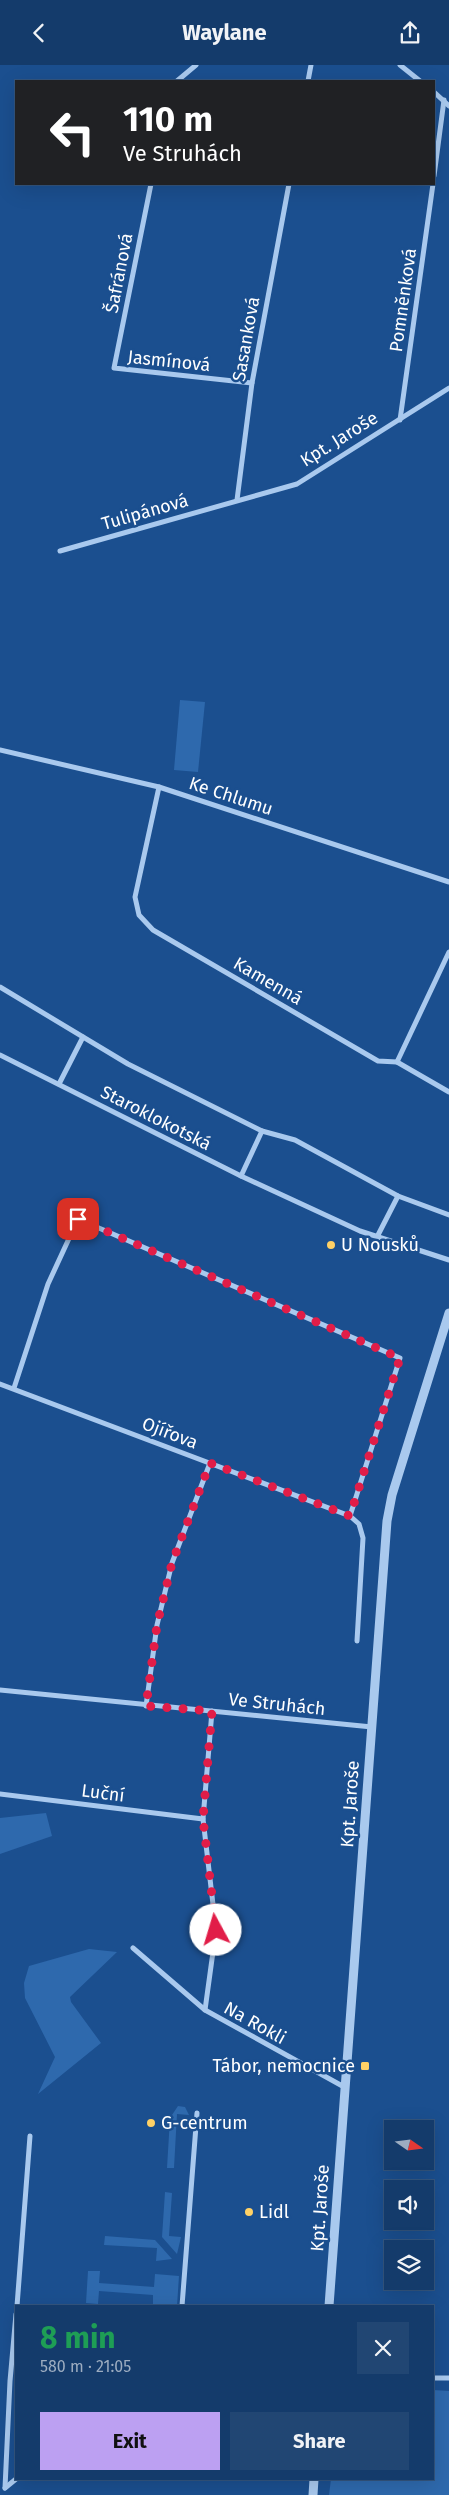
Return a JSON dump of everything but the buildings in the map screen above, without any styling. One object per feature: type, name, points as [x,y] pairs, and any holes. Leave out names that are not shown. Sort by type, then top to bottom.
[{"type":"street","points":[[178,80],[196,65]]},
{"type":"street","points":[[308,80],[311,65]]},
{"type":"street","points":[[400,65],[419,80]]},
{"type":"street","points":[[435,93],[449,105]]},
{"type":"street","points":[[435,169],[444,100]]},
{"type":"street","name":"Šafránová","points":[[114,368],[151,185]]},
{"type":"street","name":"Sasanková","points":[[238,500],[252,383],[289,185]]},
{"type":"street","name":"Pomněnková","points":[[400,420],[433,185]]},
{"type":"street","name":"Jasmínová","points":[[114,368],[252,383]]},
{"type":"street","name":"Kpt. Jaroše","points":[[238,500],[297,484],[449,388]]},
{"type":"street","name":"Tulipánová","points":[[60,551],[238,500]]},
{"type":"street","name":"Ke Chlumu","points":[[0,750],[159,787],[449,882]]},
{"type":"street","name":"Kamenná","points":[[159,787],[135,897],[139,915],[153,930],[378,1061],[397,1062]]},
{"type":"street","points":[[449,952],[397,1062],[449,1092]]},
{"type":"street","name":"Staroklokotská","points":[[0,987],[128,1064],[262,1131],[295,1140],[398,1196],[449,1215]]},
{"type":"street","points":[[59,1084],[83,1037]]},
{"type":"street","name":"Staroklokotská","points":[[0,1055],[241,1176],[378,1237],[449,1260]]},
{"type":"street","points":[[241,1176],[262,1131]]},
{"type":"street","points":[[378,1237],[398,1196]]},
{"type":"street","points":[[14,1389],[48,1284],[78,1219],[400,1358],[350,1516],[359,1524],[363,1538],[357,1641]]},
{"type":"street","name":"Kpt. Jaroše","points":[[329,2305],[386,1539],[392,1495],[449,1313]]},
{"type":"street","name":"Ojířova","points":[[0,1383],[350,1516]]},
{"type":"street","points":[[146,1706],[157,1625],[172,1563],[210,1463]]},
{"type":"street","name":"Ve Struhách","points":[[0,1690],[372,1727]]},
{"type":"street","name":"Na Rokli","points":[[212,1711],[203,1819],[216,1930],[205,2010],[346,2088]]},
{"type":"street","name":"Luční","points":[[0,1794],[203,1819]]},
{"type":"street","points":[[133,1948],[205,2010]]},
{"type":"street","points":[[182,2305],[197,2113]]},
{"type":"street","points":[[17,2305],[30,2136]]},
{"type":"street","points":[[15,2345],[10,2381],[5,2488],[15,2480]]},
{"type":"street","points":[[434,2378],[449,2378]]},
{"type":"street","points":[[10,2381],[15,2381]]},
{"type":"street","points":[[313,2495],[314,2480]]},
{"type":"shaded area","points":[[180,700],[205,702],[198,772],[174,770]]},
{"type":"shaded area","points":[[46,1813],[52,1836],[0,1854],[0,1818]]},
{"type":"shaded area","points":[[89,1949],[117,1952],[70,1997],[71,2002],[101,2043],[38,2094],[55,2057],[25,1998],[24,1983],[29,1966]]},
{"type":"shaded area","points":[[178,2106],[185,2107],[189,2115],[177,2114],[174,2168],[167,2168],[170,2118]]},
{"type":"shaded area","points":[[165,2192],[172,2193],[169,2236],[181,2237],[177,2254],[162,2237]]},
{"type":"shaded area","points":[[105,2236],[155,2240],[172,2259],[156,2261],[157,2248],[104,2245]]},
{"type":"shaded area","points":[[88,2271],[100,2271],[99,2283],[154,2287],[155,2274],[179,2276],[177,2305],[153,2305],[153,2295],[99,2291],[98,2304],[86,2303]]},
{"type":"shaded area","points":[[434,2390],[449,2391],[449,2495],[329,2495],[331,2480],[434,2480]]},
{"type":"place","name":"U Nousků","points":[[331,1245]]},
{"type":"place","name":"Tábor, nemocnice","points":[[365,2066]]},
{"type":"place","name":"G-centrum","points":[[151,2123]]},
{"type":"place","name":"Lidl","points":[[249,2212]]},
{"type":"route","points":[[78,1219],[400,1358],[350,1516],[210,1463],[172,1563],[157,1625],[146,1706],[212,1711],[203,1819],[216,1930]]}]
